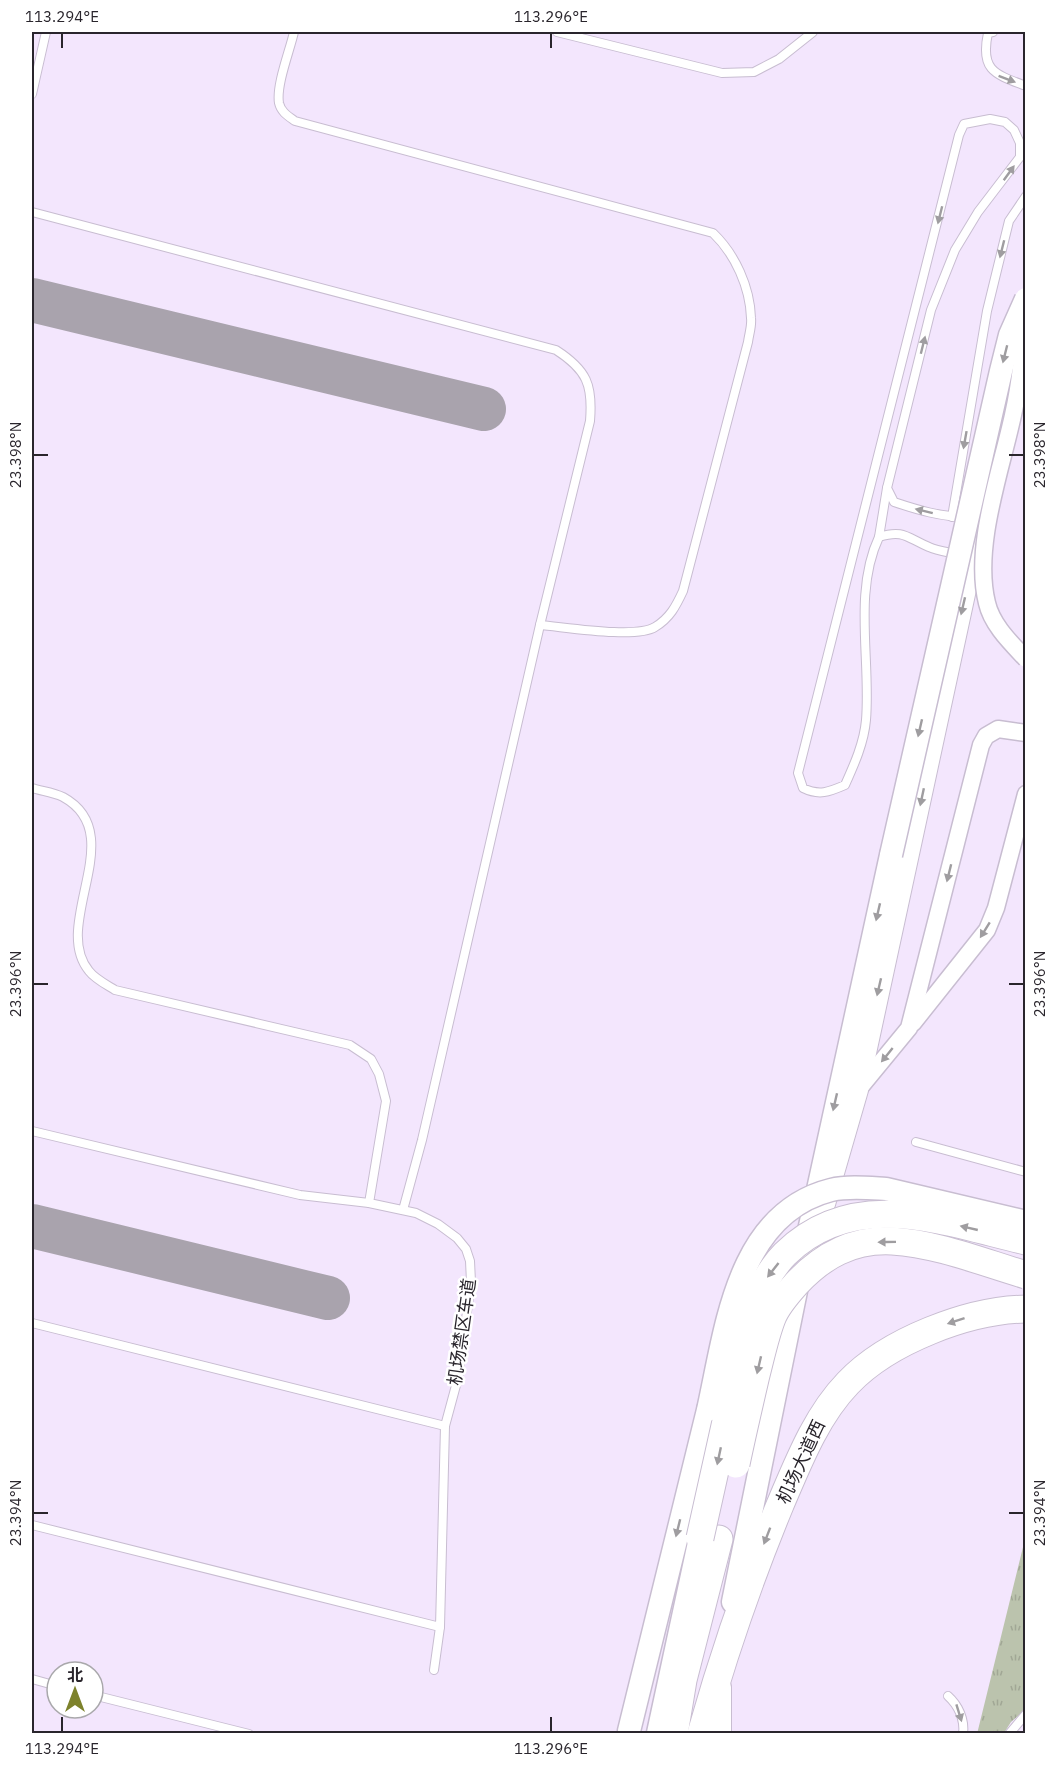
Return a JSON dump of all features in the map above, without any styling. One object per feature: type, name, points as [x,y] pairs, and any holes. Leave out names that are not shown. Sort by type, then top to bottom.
[{"type":"highway","points":[[666,1733],[683,1680],[694,1634],[751,1309],[766,1279],[785,1254],[818,1230],[849,1217],[892,1213],[1026,1241]]},
{"type":"highway","points":[[710,1539],[773,1315],[786,1295],[812,1267],[834,1252],[860,1244],[890,1241],[932,1248],[1026,1275]]},
{"type":"highway","name":"机场大道西","points":[[701,1734],[721,1661],[760,1553],[788,1485],[825,1411],[849,1382],[905,1341],[941,1326],[974,1316],[1022,1310]]},
{"type":"main road","points":[[721,1661],[833,1114],[1001,372],[1010,335],[1025,300]]},
{"type":"main road","points":[[629,1731],[732,1308],[747,1260],[765,1233],[781,1216],[801,1201],[832,1190],[863,1187],[886,1189],[1026,1222]]},
{"type":"main road","points":[[666,1733],[710,1539]]},
{"type":"street","points":[[1025,300],[1020,377],[983,547],[983,580],[987,606],[1003,634],[1026,659]]},
{"type":"street","points":[[794,1303],[858,1090],[982,517],[1003,432],[1025,369]]},
{"type":"street","points":[[909,1028],[981,745],[986,736],[998,729],[1026,733]]},
{"type":"street","points":[[858,1090],[987,930],[996,908],[1026,794]]},
{"type":"street","points":[[721,1661],[721,1734]]},
{"type":"lane","points":[[32,94],[46,32]]},
{"type":"lane","points":[[294,32],[282,80],[279,105],[285,114],[295,121],[713,233],[725,244],[735,260],[747,293],[752,319],[748,342],[683,591],[674,610],[654,628],[630,632],[540,625]]},
{"type":"lane","points":[[557,32],[722,73],[754,72],[779,59],[813,32]]},
{"type":"lane","points":[[993,32],[988,33],[984,50],[989,68],[999,76],[1026,86]]},
{"type":"lane","points":[[990,119],[1005,122],[1014,130],[1020,143],[1020,158],[978,213],[955,250],[931,310],[887,488],[879,537],[870,555],[866,591],[866,720],[857,760],[844,785],[826,793],[813,793],[803,788],[798,773],[959,135],[964,124],[977,120],[990,119]]},
{"type":"lane","points":[[951,517],[987,311],[1009,221],[1026,196]]},
{"type":"lane","points":[[32,212],[556,350],[575,362],[586,379],[592,402],[590,421],[540,625],[425,1129],[403,1210]]},
{"type":"lane","points":[[887,488],[894,502],[925,513],[951,517],[982,517]]},
{"type":"lane","points":[[879,537],[893,532],[930,547],[974,559]]},
{"type":"lane","points":[[32,788],[62,797],[81,812],[86,821],[91,858],[77,933],[78,949],[90,972],[116,990],[350,1045],[371,1059],[379,1074],[386,1101],[369,1203]]},
{"type":"lane","name":"机场禁区车道","points":[[32,1131],[300,1195],[369,1203],[416,1213],[448,1229],[466,1249],[470,1262],[471,1282],[458,1378],[445,1426],[440,1627],[434,1670]]},
{"type":"lane","points":[[916,1142],[1026,1172]]},
{"type":"lane","points":[[32,1323],[445,1426]]},
{"type":"lane","points":[[32,1525],[440,1627]]},
{"type":"lane","points":[[948,1696],[957,1704],[964,1728],[963,1734]]},
{"type":"lane","points":[[105,1698],[249,1734]]},
{"type":"lane","points":[[1009,1734],[1026,1714]]},
{"type":"shaded area","points":[[32,32],[1025,32],[1025,1733],[32,1733]]},
{"type":"green space","points":[[1024,1543],[1025,1710],[1011,1722],[1004,1733],[977,1734]]},
{"type":"taxiway","points":[[32,300],[484,409]]},
{"type":"taxiway","points":[[32,1226],[328,1298]]}]
